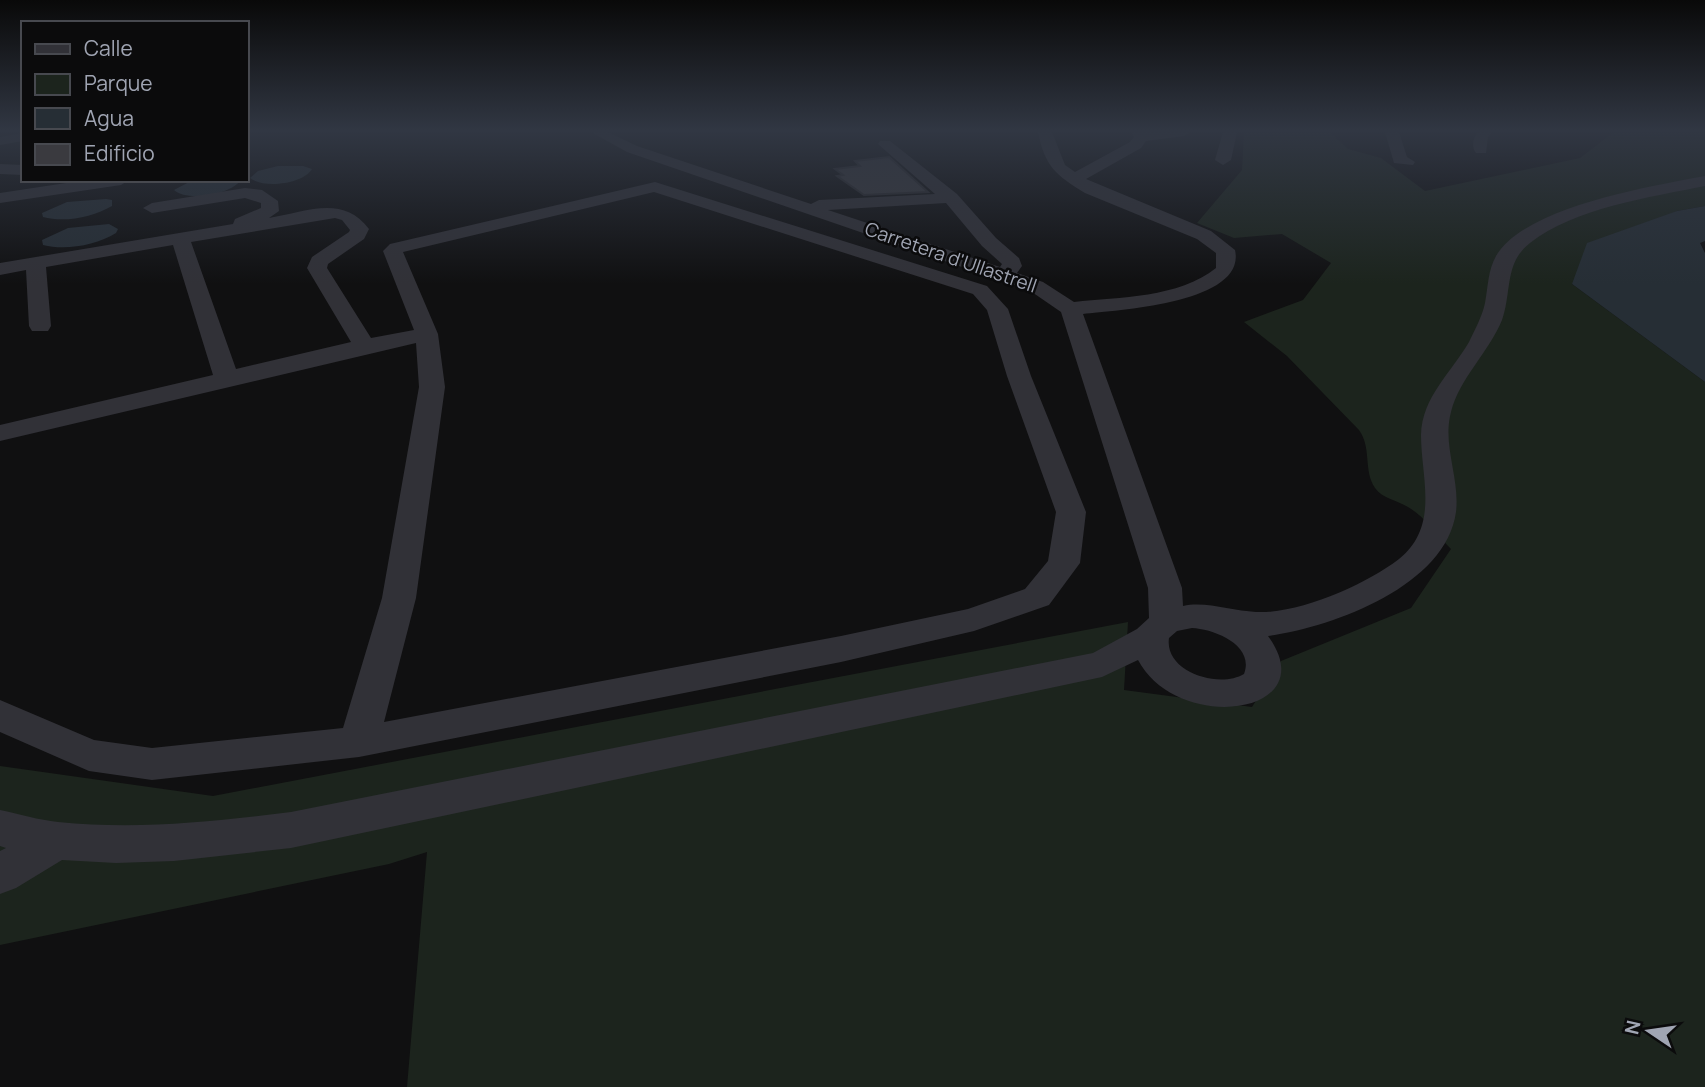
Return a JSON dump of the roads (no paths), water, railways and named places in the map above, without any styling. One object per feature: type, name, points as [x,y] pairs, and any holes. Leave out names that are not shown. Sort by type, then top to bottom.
[{"type":"street","points":[[0,198],[103,183]]},
{"type":"street","name":"Carretera d'Ullastrell","points":[[734,183],[1036,286],[1070,309]]},
{"type":"street","points":[[932,183],[951,198],[989,242],[1012,262],[1012,267],[1004,274]]},
{"type":"street","points":[[1080,183],[1204,235],[1225,250],[1225,271],[1213,281],[1196,288],[1174,294],[1070,309],[1179,617]]},
{"type":"street","points":[[1102,664],[1179,617],[1264,635],[1379,586],[1412,565],[1430,541],[1441,512],[1436,437],[1438,410],[1446,393],[1473,355],[1491,319],[1497,303],[1503,262],[1508,252],[1544,227],[1579,212],[1698,183]]},
{"type":"street","points":[[0,715],[89,755],[152,764],[359,742],[841,649],[974,619],[1037,597],[1064,563],[1071,512],[1019,376],[997,309],[980,290],[650,187],[397,248],[393,251],[427,334],[432,387],[400,598],[359,742]]},
{"type":"street","points":[[216,231],[270,211],[269,201],[256,194],[245,193],[150,202],[171,239],[227,379]]},
{"type":"street","points":[[807,207],[848,202],[887,203],[951,198]]},
{"type":"street","points":[[0,269],[336,212],[348,216],[360,229],[357,235],[319,261],[317,268],[365,346]]},
{"type":"street","points":[[36,262],[40,326]]},
{"type":"street","points":[[0,433],[365,346],[427,334]]},
{"type":"street","points":[[1179,617],[1150,648],[1164,672],[1177,681],[1209,693],[1242,692],[1254,687],[1266,668],[1264,635]]},
{"type":"street","points":[[0,828],[56,841],[133,845],[219,840],[290,830],[1102,664],[1164,672]]},
{"type":"street","points":[[0,874],[56,841]]},
{"type":"water","points":[[188,183],[238,183],[227,190],[208,195],[188,196],[174,190]]},
{"type":"water","points":[[112,200],[112,206],[88,216],[69,219],[43,217],[42,213],[67,202]]},
{"type":"water","points":[[1705,206],[1705,241],[1700,243],[1705,253],[1705,382],[1572,284],[1587,243],[1677,211]]},
{"type":"water","points":[[109,224],[118,229],[116,233],[99,241],[71,247],[43,245],[42,240],[68,228]]}]
